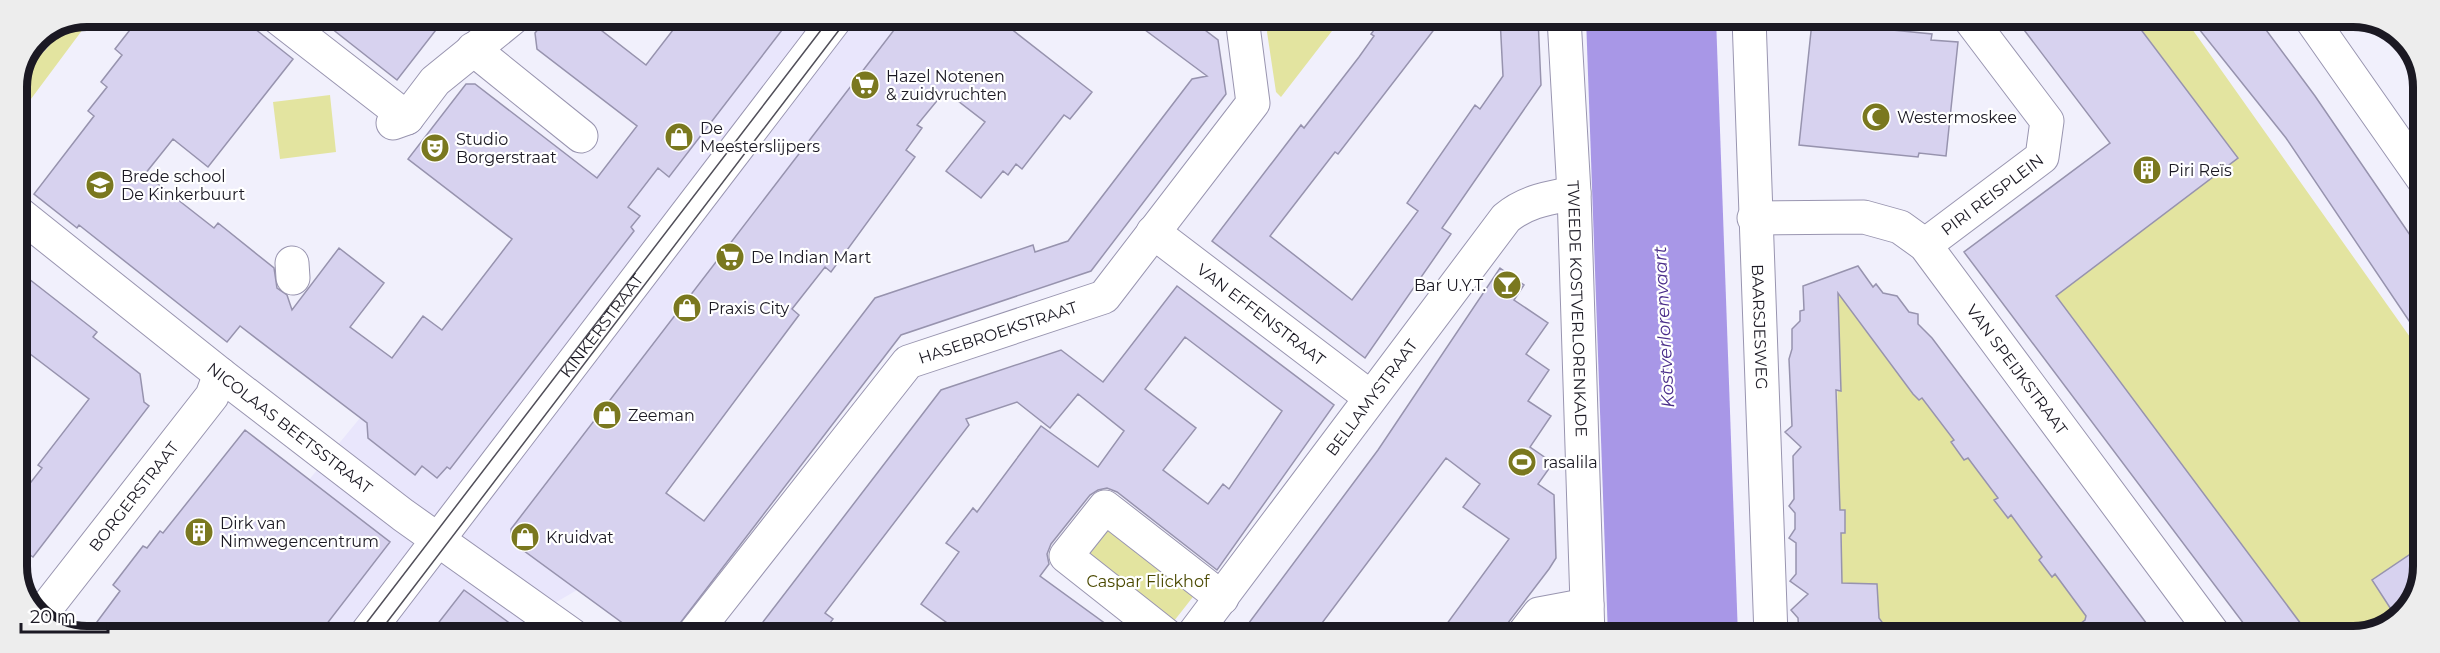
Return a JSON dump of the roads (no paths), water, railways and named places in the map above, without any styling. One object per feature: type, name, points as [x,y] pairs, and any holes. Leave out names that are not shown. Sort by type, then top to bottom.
[{"type":"street","points":[[289,27],[400,121],[435,81],[501,27]]},
{"type":"street","name":"KINKERSTRAAT","points":[[372,626],[829,27]]},
{"type":"street","name":"HASEBROEKSTRAAT","points":[[700,626],[908,362],[1104,297],[1253,103],[1243,27]]},
{"type":"street","name":"TWEEDE KOSTVERLORENKADE","points":[[1565,27],[1574,193],[1587,620]]},
{"type":"street","name":"BAARSJESWEG","points":[[1749,27],[1770,626]]},
{"type":"street","name":"PIRI REISPLEIN","points":[[1925,245],[2042,157],[2047,121],[1976,27]]},
{"type":"street","points":[[2317,27],[2413,165]]},
{"type":"street","points":[[473,49],[582,136]]},
{"type":"street","name":"BELLAMYSTRAAT","points":[[1200,626],[1506,218],[1518,208],[1533,201],[1574,193]]},
{"type":"street","name":"VAN SPEIJKSTRAAT","points":[[1754,218],[1864,217],[1900,227],[1925,245],[2208,626]]},
{"type":"street","name":"NICOLAAS BEETSSTRAAT","points":[[27,221],[220,375],[439,540],[559,626]]},
{"type":"street","name":"VAN EFFENSTRAAT","points":[[1153,232],[1370,397]]},
{"type":"street","name":"BORGERSTRAAT","points":[[46,609],[212,396],[220,375]]},
{"type":"street","points":[[1155,626],[1066,556],[1105,507],[1222,598]]},
{"type":"street","points":[[1530,626],[1539,614],[1587,620]]},
{"type":"water","name":"Kostverlorenvaart","points":[[1586,27],[1716,27],[1738,626],[1608,626]]},
{"type":"tram line","points":[[364,626],[823,27]]},
{"type":"tram line","points":[[384,626],[841,27]]},
{"type":"place","name":"Hazel Notenen & zuidvruchten","points":[[865,85]]},
{"type":"place","name":"Westermoskee","points":[[1876,117]]},
{"type":"place","name":"De Meesterslijpers","points":[[679,137]]},
{"type":"place","name":"Studio Borgerstraat","points":[[435,148]]},
{"type":"place","name":"Piri Reïs","points":[[2147,170]]},
{"type":"place","name":"Brede school De Kinkerbuurt","points":[[100,185]]},
{"type":"place","name":"De Indian Mart","points":[[730,257]]},
{"type":"place","name":"Bar U.Y.T.","points":[[1507,285]]},
{"type":"place","name":"Praxis City","points":[[687,308]]},
{"type":"place","name":"Zeeman","points":[[607,415]]},
{"type":"place","name":"rasalila","points":[[1522,462]]},
{"type":"place","name":"Dirk van Nimwegencentrum","points":[[199,532]]},
{"type":"place","name":"Kruidvat","points":[[525,537]]},
{"type":"park label","name":"Caspar Flickhof","points":[[1148,581]]}]
